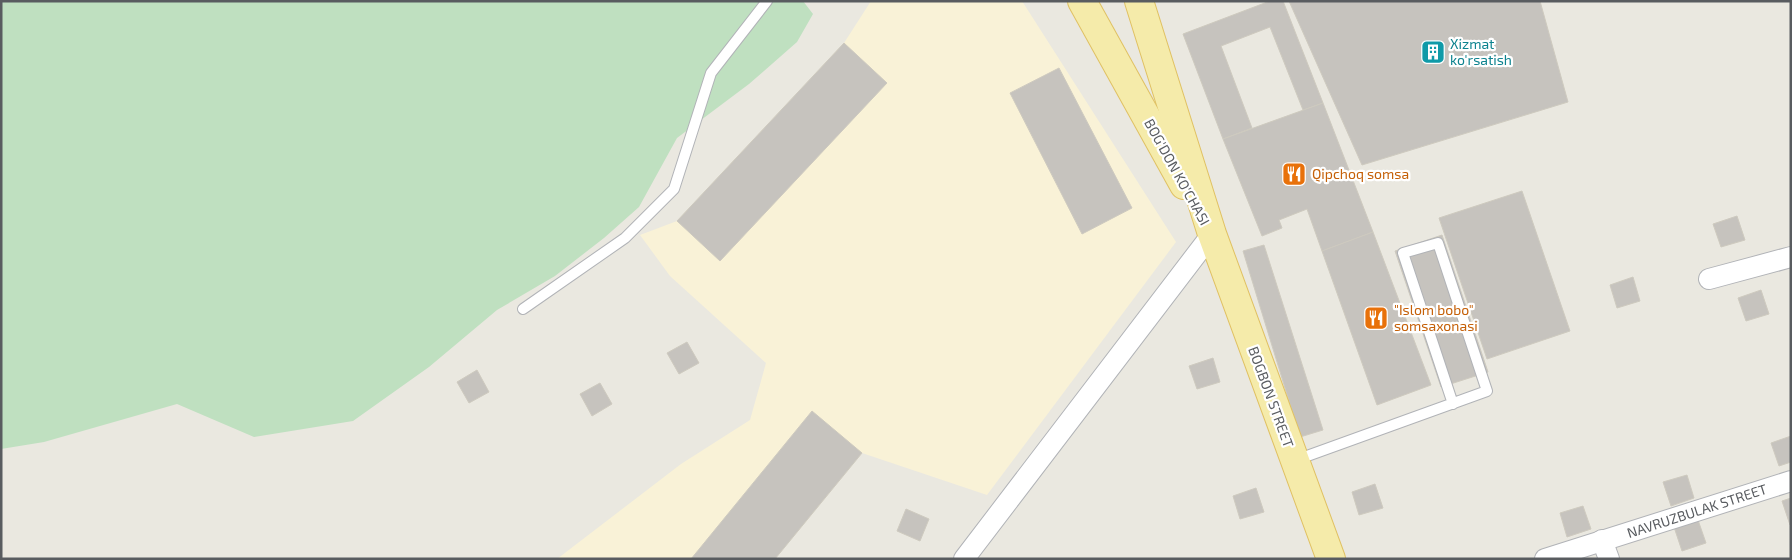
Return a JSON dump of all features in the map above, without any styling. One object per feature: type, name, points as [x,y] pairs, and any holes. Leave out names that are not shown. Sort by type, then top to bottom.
[{"type":"main road","name":"BOG'DON KO'CHASI","points":[[1082,1],[1212,234]]},
{"type":"main road","name":"BOG'DON KO'CHASI","points":[[1139,1],[1212,234]]},
{"type":"main road","name":"BOGBON STREET","points":[[1212,234],[1331,559]]},
{"type":"street","points":[[964,559],[1212,234]]},
{"type":"street","points":[[1709,279],[1791,257]]},
{"type":"street","name":"NAVRUZBULAK STREET","points":[[1545,559],[1606,550],[1791,481]]},
{"type":"lane","points":[[524,309],[625,238],[674,189],[711,73],[767,1]]},
{"type":"lane","points":[[1295,460],[1453,404],[1487,391],[1438,242],[1403,254],[1453,404]]},
{"type":"shaded area","points":[[871,1],[1022,1],[1176,242],[987,495],[862,453],[775,559],[557,559],[681,464],[750,420],[766,363],[670,276],[640,235],[677,221],[844,43]]},
{"type":"green space","points":[[1,1],[803,1],[813,14],[797,42],[749,84],[677,138],[639,207],[604,238],[555,276],[497,310],[429,367],[353,421],[254,437],[177,404],[44,442],[1,449]]},
{"type":"building","points":[[1270,1],[1283,1],[1323,103],[1303,110],[1270,27],[1221,46],[1252,128],[1223,139],[1183,34]]},
{"type":"building","name":"Xizmat ko'rsatish","points":[[1289,1],[1540,1],[1568,102],[1362,165]]},
{"type":"building","points":[[844,43],[887,83],[720,261],[677,221]]},
{"type":"building","points":[[1059,68],[1132,208],[1082,234],[1010,93]]},
{"type":"building","name":"Qipchoq somsa","points":[[1323,103],[1373,232],[1322,251],[1307,209],[1279,220],[1282,228],[1262,236],[1223,139]]},
{"type":"building","points":[[1522,191],[1570,331],[1487,359],[1439,218]]},
{"type":"building","points":[[1737,216],[1745,240],[1721,247],[1713,224]]},
{"type":"building","name":"\"Islom bobo\" somsaxonasi","points":[[1373,232],[1431,385],[1377,405],[1322,251]]},
{"type":"building","points":[[1442,235],[1488,372],[1441,387],[1395,251]]},
{"type":"building","points":[[1264,245],[1323,430],[1300,437],[1243,251]]},
{"type":"building","points":[[1633,277],[1640,301],[1617,308],[1610,285]]},
{"type":"building","points":[[1761,290],[1769,314],[1746,321],[1738,298]]},
{"type":"building","points":[[687,342],[699,363],[679,374],[667,353]]},
{"type":"building","points":[[1213,358],[1220,382],[1197,389],[1189,366]]},
{"type":"building","points":[[477,370],[489,392],[469,403],[457,382]]},
{"type":"building","points":[[600,383],[612,404],[592,416],[580,394]]},
{"type":"building","points":[[812,411],[862,453],[775,559],[691,559]]},
{"type":"building","points":[[1791,436],[1791,462],[1779,466],[1771,443]]},
{"type":"building","points":[[1687,475],[1694,498],[1671,506],[1663,482]]},
{"type":"building","points":[[1375,484],[1383,508],[1359,515],[1352,492]]},
{"type":"building","points":[[1256,488],[1264,512],[1240,519],[1233,496]]},
{"type":"building","points":[[1791,498],[1791,525],[1790,525],[1782,501]]},
{"type":"building","points":[[1583,506],[1591,529],[1567,537],[1560,513]]},
{"type":"building","points":[[906,509],[929,519],[920,541],[897,531]]},
{"type":"building","points":[[1698,520],[1706,543],[1682,551],[1674,527]]},
{"type":"place","name":"Xizmat ko'rsatish","points":[[1433,52]]},
{"type":"place","name":"Qipchoq somsa","points":[[1294,174]]},
{"type":"place","name":"\"Islom bobo\" somsaxonasi","points":[[1376,318]]}]
